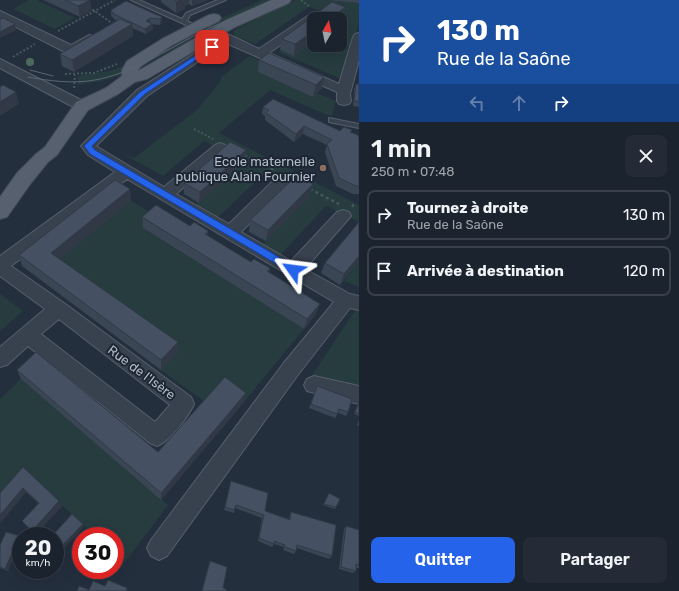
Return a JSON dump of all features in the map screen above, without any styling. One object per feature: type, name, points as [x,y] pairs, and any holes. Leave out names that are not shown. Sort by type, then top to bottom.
[{"type":"main road","points":[[130,78],[130,70],[134,64],[167,42],[189,24],[256,0]]},
{"type":"main road","points":[[0,212],[24,178],[42,158],[51,151],[83,105],[112,91],[130,78],[141,76],[219,36],[230,24],[284,0]]},
{"type":"street","points":[[0,14],[71,50],[105,29]]},
{"type":"street","points":[[259,54],[307,21]]},
{"type":"street","points":[[189,24],[338,88]]},
{"type":"street","points":[[159,548],[290,370],[352,302],[230,233],[93,152],[88,146],[142,93],[219,36]]},
{"type":"street","points":[[344,101],[343,94],[359,37]]},
{"type":"street","points":[[0,54],[83,105]]},
{"type":"street","points":[[0,63],[29,73]]},
{"type":"street","points":[[166,194],[220,148]]},
{"type":"street","points":[[0,266],[127,171]]},
{"type":"street","points":[[230,233],[281,182]]},
{"type":"street","points":[[293,270],[343,216]]},
{"type":"street","name":"Rue de l'Isère","points":[[0,266],[58,308],[184,404],[157,436],[28,335]]},
{"type":"street","points":[[0,359],[58,308]]},
{"type":"street","points":[[314,385],[359,396]]},
{"type":"lane","points":[[134,0],[189,24],[188,14],[223,0]]},
{"type":"lane","points":[[140,3],[148,0]]},
{"type":"lane","points":[[331,120],[359,126]]},
{"type":"path","points":[[95,11],[115,0]]},
{"type":"path","points":[[85,4],[114,23],[105,29]]},
{"type":"green space","points":[[29,0],[37,0],[75,18],[55,29],[13,9]]},
{"type":"green space","points":[[262,0],[278,0],[213,29],[206,25]]},
{"type":"green space","points":[[295,0],[327,0],[359,3],[359,22],[344,80],[278,52],[307,42],[307,52],[347,52],[347,12],[323,12],[309,7],[255,44],[234,36],[234,30]]},
{"type":"green space","points":[[184,34],[193,39],[136,69]]},
{"type":"green space","points":[[250,56],[268,65],[313,97],[317,93],[336,101],[332,115],[327,115],[270,90],[219,133],[359,205],[359,222],[326,206],[281,254],[263,244],[310,195],[265,173],[217,218],[196,205],[245,161],[204,141],[163,176],[125,155],[134,158],[197,110],[220,82],[221,77]]},
{"type":"green space","points":[[129,64],[122,75],[78,85],[78,76],[110,71]]},
{"type":"green space","points":[[131,201],[157,216],[144,229],[304,329],[244,402],[223,386],[208,404],[161,370],[54,264]]},
{"type":"green space","points":[[359,261],[359,287],[344,281]]},
{"type":"green space","points":[[0,294],[23,311],[0,331]]},
{"type":"green space","points":[[356,309],[359,310],[359,389],[309,380]]},
{"type":"green space","points":[[21,379],[168,505],[125,562],[124,527],[85,527],[26,472],[0,502],[0,399]]},
{"type":"building","points":[[65,0],[90,0],[78,6]]},
{"type":"building","points":[[126,1],[162,17],[160,19],[150,18],[146,21],[152,24],[145,29],[114,14],[111,10]]},
{"type":"building","points":[[332,2],[345,7],[339,12],[318,12]]},
{"type":"building","points":[[3,18],[15,24],[0,32],[0,19]]},
{"type":"building","points":[[120,19],[132,24],[72,60],[60,54]]},
{"type":"building","points":[[307,20],[307,36],[295,44],[282,39]]},
{"type":"building","points":[[269,53],[324,77],[316,85],[259,60]]},
{"type":"building","points":[[356,84],[359,84],[359,102],[354,101]]},
{"type":"building","points":[[3,85],[16,92],[0,102],[0,87]]},
{"type":"building","points":[[273,99],[340,131],[344,127],[352,130],[350,132],[358,135],[359,186],[339,178],[327,144],[332,140],[304,126],[296,134],[266,113],[269,110],[263,107]]},
{"type":"building","points":[[230,142],[246,150],[200,192],[184,183]]},
{"type":"building","points":[[296,176],[313,184],[268,230],[250,220]]},
{"type":"building","points":[[115,180],[130,189],[51,253],[178,342],[161,360],[19,255]]},
{"type":"building","points":[[156,205],[190,226],[194,222],[208,231],[205,234],[251,262],[254,259],[270,268],[267,271],[320,304],[307,319],[142,217]]},
{"type":"building","points":[[359,222],[359,256],[344,274],[325,263]]},
{"type":"building","points":[[36,352],[158,452],[225,377],[246,393],[161,493],[17,370]]},
{"type":"building","points":[[317,386],[352,399],[348,412],[339,409],[337,414],[311,404]]},
{"type":"building","points":[[359,402],[359,414],[355,412]]},
{"type":"building","points":[[23,467],[59,501],[36,527],[28,527],[22,521],[39,503],[23,488],[0,515],[0,493]]},
{"type":"building","points":[[231,481],[268,493],[265,511],[290,520],[291,512],[336,525],[332,556],[297,545],[296,551],[274,541],[274,544],[259,538],[264,515],[236,505],[234,510],[225,507]]},
{"type":"building","points":[[329,493],[340,499],[336,507],[324,504]]},
{"type":"building","points":[[72,514],[83,524],[80,527],[72,527],[72,535],[64,544],[64,527],[60,527]]},
{"type":"building","points":[[346,526],[359,530],[359,565],[356,564],[356,571],[341,567]]},
{"type":"building","points":[[6,532],[12,534],[12,554],[5,569],[0,567],[0,545]]},
{"type":"building","points":[[210,561],[227,567],[223,588],[226,589],[226,591],[202,591]]},
{"type":"building","points":[[108,580],[127,588],[126,591],[77,591],[79,586],[89,590],[93,581],[105,586]]},
{"type":"tram line","points":[[28,77],[69,82],[95,80],[108,77],[156,57],[190,38],[274,0]]},
{"type":"tram line","points":[[30,70],[53,76]]},
{"type":"place","name":"Ecole maternelle publique Alain Fournier","points":[[323,168]]},
{"type":"route","points":[[212,47],[148,88],[88,146],[93,152],[293,270]]}]
